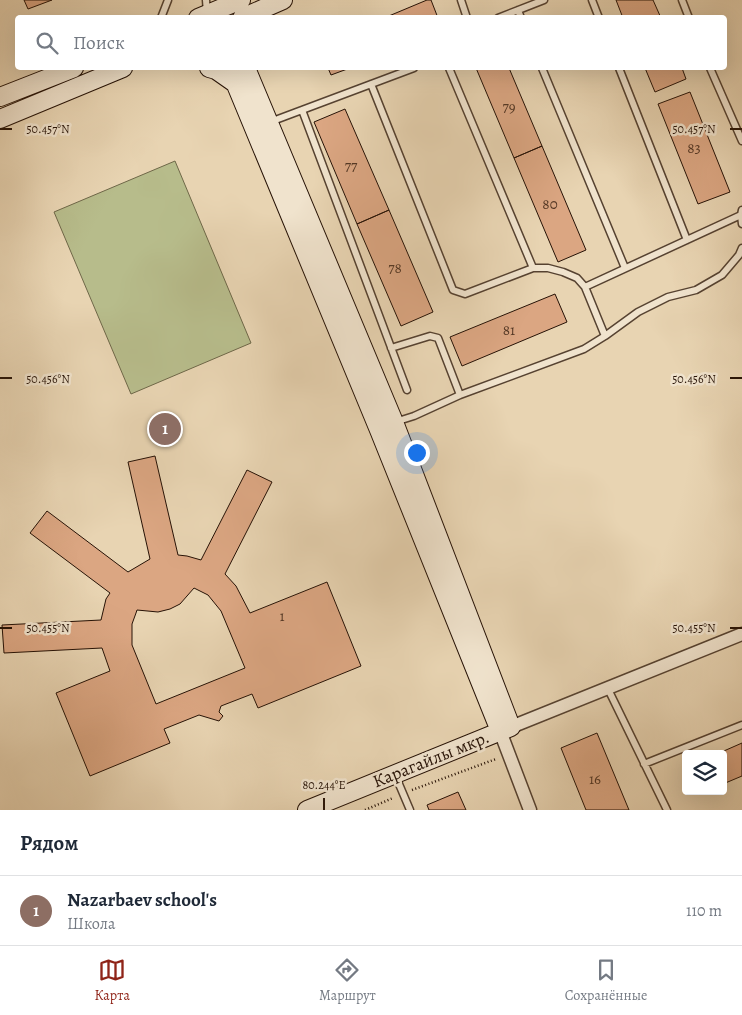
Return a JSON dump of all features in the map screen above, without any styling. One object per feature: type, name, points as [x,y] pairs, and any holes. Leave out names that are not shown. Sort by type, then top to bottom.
[{"type":"street","points":[[212,11],[241,0]]},
{"type":"street","points":[[249,15],[280,1]]},
{"type":"street","points":[[267,15],[280,1]]},
{"type":"street","points":[[0,97],[69,70]]},
{"type":"street","points":[[0,119],[117,70]]},
{"type":"street","points":[[213,70],[236,84]]},
{"type":"street","points":[[230,70],[379,430],[506,729]]},
{"type":"street","points":[[247,70],[394,422],[506,729],[509,754],[530,810]]},
{"type":"street","points":[[260,70],[267,118]]},
{"type":"street","points":[[506,729],[742,634]]},
{"type":"street","name":"Карагайлы мкр.","points":[[306,810],[506,729]]},
{"type":"lane","points":[[162,15],[168,0]]},
{"type":"lane","points":[[460,0],[466,15]]},
{"type":"lane","points":[[506,15],[544,0]]},
{"type":"lane","points":[[592,0],[598,15]]},
{"type":"lane","points":[[682,0],[688,15]]},
{"type":"lane","points":[[518,10],[520,15]]},
{"type":"lane","points":[[267,118],[302,110],[409,70]]},
{"type":"lane","points":[[450,70],[534,268]]},
{"type":"lane","points":[[543,70],[625,268]]},
{"type":"lane","points":[[620,70],[687,240]]},
{"type":"lane","points":[[711,70],[742,142]]},
{"type":"lane","points":[[371,84],[453,290],[465,294],[534,268],[548,268],[563,272],[577,278],[585,287],[605,336]]},
{"type":"lane","points":[[302,110],[407,390]]},
{"type":"lane","points":[[585,287],[741,213],[742,224]]},
{"type":"lane","points":[[379,430],[460,395],[584,349],[638,312],[668,297],[696,290],[722,275],[739,255],[742,248]]},
{"type":"lane","points":[[392,348],[430,336],[438,338],[460,395]]},
{"type":"lane","points":[[608,689],[667,810]]},
{"type":"lane","points":[[644,764],[742,725]]},
{"type":"lane","points":[[394,773],[410,810]]},
{"type":"path","points":[[365,810],[509,754]]},
{"type":"green space","points":[[175,161],[251,343],[131,394],[54,212]]},
{"type":"building","points":[[24,0],[52,0],[28,9]]},
{"type":"building","points":[[431,0],[437,15],[391,15]]},
{"type":"building","points":[[616,0],[653,0],[660,15],[622,15]]},
{"type":"building","points":[[329,70],[345,70],[331,75]]},
{"type":"building","points":[[477,70],[510,70],[542,146],[514,158]]},
{"type":"building","points":[[646,70],[683,70],[686,79],[655,92]]},
{"type":"building","points":[[690,92],[730,192],[698,204],[658,104]]},
{"type":"building","points":[[345,109],[389,210],[357,224],[314,122]]},
{"type":"building","points":[[542,146],[586,250],[558,262],[514,158]]},
{"type":"building","points":[[389,210],[433,312],[401,326],[357,224]]},
{"type":"building","points":[[555,294],[567,322],[462,366],[450,337]]},
{"type":"building","points":[[155,456],[178,555],[201,560],[247,470],[272,482],[225,574],[236,586],[250,613],[327,582],[361,666],[258,708],[252,694],[221,706],[219,712],[223,716],[219,721],[199,715],[164,729],[170,743],[90,776],[56,693],[110,671],[102,648],[4,653],[2,625],[101,620],[106,599],[110,593],[30,533],[47,511],[128,572],[150,559],[128,462]],"holes":[[[194,588],[208,595],[221,611],[245,668],[156,704],[132,645],[132,624],[137,610],[158,612],[170,609],[180,604]]]},
{"type":"building","points":[[597,733],[629,810],[586,810],[561,748]]},
{"type":"building","points":[[742,743],[742,776],[727,782],[727,750]]},
{"type":"building","points":[[458,792],[466,810],[429,810],[427,805]]},
{"type":"place","name":"Nazarbaev school's","points":[[165,429]]}]
